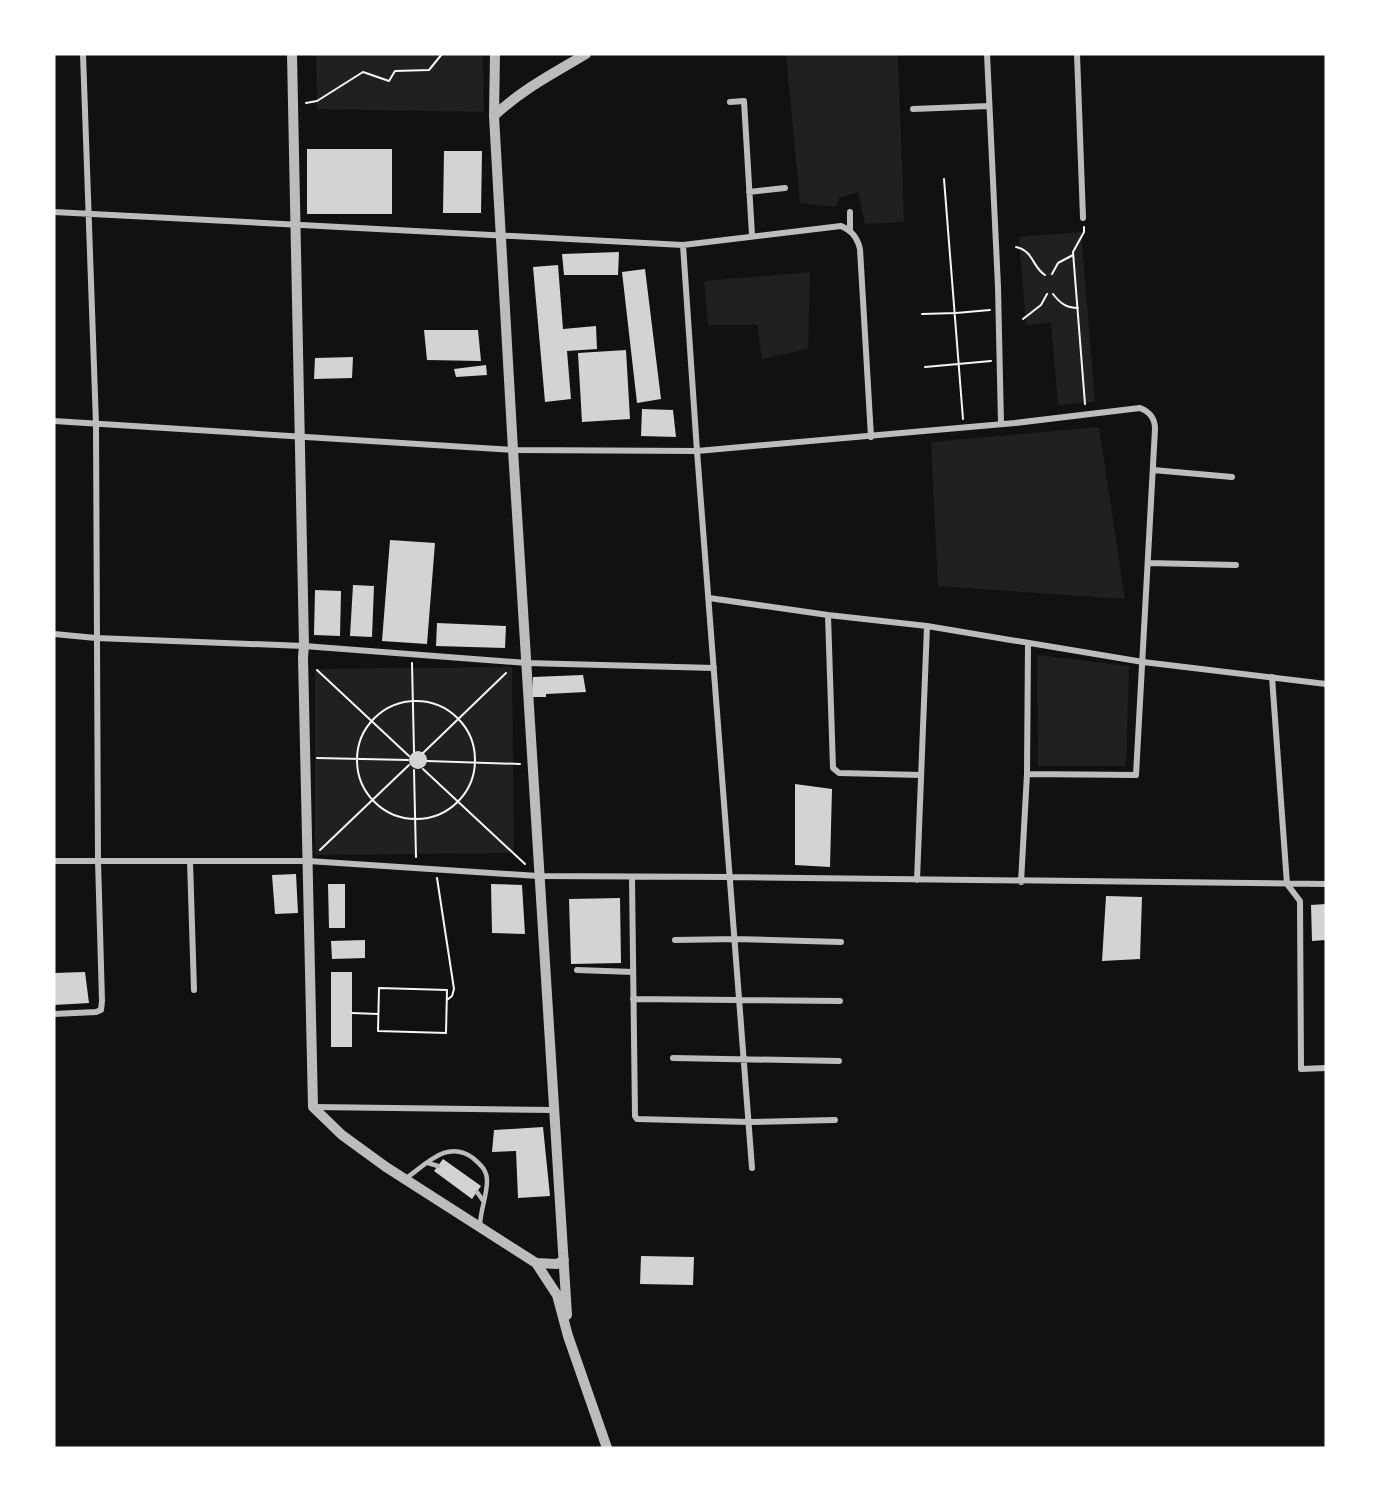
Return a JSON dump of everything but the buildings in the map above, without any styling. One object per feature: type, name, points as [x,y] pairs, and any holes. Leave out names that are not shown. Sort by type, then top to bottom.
[{"type":"street","points":[[54,1014],[100,1010],[102,1001],[98,861],[96,424],[83,54]]},
{"type":"street","points":[[292,54],[313,1107],[342,1135],[405,1179],[536,1263],[557,1295],[568,1336],[607,1448]]},
{"type":"street","points":[[495,54],[494,116],[513,450],[522,663],[533,764],[538,876],[568,1336]]},
{"type":"street","points":[[494,116],[509,102],[568,60],[586,54]]},
{"type":"street","points":[[987,54],[1001,424]]},
{"type":"street","points":[[1077,54],[1083,218]]},
{"type":"street","points":[[730,102],[744,101],[752,235]]},
{"type":"street","points":[[913,109],[989,106]]},
{"type":"street","points":[[750,192],[784,188]]},
{"type":"street","points":[[54,212],[89,212],[683,245],[841,226],[850,230],[857,239],[860,249],[871,437]]},
{"type":"street","points":[[850,212],[850,230]]},
{"type":"street","points":[[683,245],[752,1168]]},
{"type":"street","points":[[54,421],[513,450],[697,452],[1001,424],[1087,410],[1140,408],[1149,412],[1155,422],[1136,775],[1027,774]]},
{"type":"street","points":[[1153,470],[1232,477]]},
{"type":"street","points":[[1148,563],[1236,565]]},
{"type":"street","points":[[709,597],[828,615],[927,626],[1143,662],[1326,684]]},
{"type":"street","points":[[828,615],[833,768],[839,773],[921,775]]},
{"type":"street","points":[[917,880],[927,626]]},
{"type":"street","points":[[54,634],[303,651],[412,654],[522,663],[714,668]]},
{"type":"street","points":[[1021,882],[1027,774],[1028,644]]},
{"type":"street","points":[[1272,677],[1287,884],[1300,901],[1301,1069],[1326,1068]]},
{"type":"street","points":[[54,861],[308,861],[538,876],[632,878],[730,877],[1326,884]]},
{"type":"street","points":[[190,861],[194,990]]},
{"type":"street","points":[[632,878],[635,1116],[637,1119],[749,1122],[835,1120]]},
{"type":"street","points":[[675,940],[841,942]]},
{"type":"street","points":[[577,970],[633,972]]},
{"type":"street","points":[[633,999],[840,1001]]},
{"type":"street","points":[[673,1058],[839,1061]]},
{"type":"street","points":[[313,1107],[554,1110]]},
{"type":"street","points":[[536,1263],[557,1264],[564,1260]]},
{"type":"lane","points":[[405,1179],[442,1153],[450,1150],[465,1152],[486,1172],[487,1191],[480,1227]]},
{"type":"lane","points":[[429,1163],[438,1166]]},
{"type":"lane","points":[[477,1192],[484,1202]]},
{"type":"path","points":[[293,107],[317,101],[363,72],[388,81],[395,71],[429,70],[442,54]]},
{"type":"path","points":[[944,179],[960,364],[963,428]]},
{"type":"path","points":[[1083,218],[1084,232],[1073,252],[1087,410]]},
{"type":"path","points":[[1016,247],[1022,248],[1031,255],[1036,268],[1045,275]]},
{"type":"path","points":[[1052,274],[1058,263],[1074,255]]},
{"type":"path","points":[[1023,319],[1041,305],[1047,294]]},
{"type":"path","points":[[1053,294],[1059,302],[1066,306],[1078,308]]},
{"type":"path","points":[[922,314],[956,314],[998,309]]},
{"type":"path","points":[[926,367],[999,360]]},
{"type":"path","points":[[303,651],[409,756]]},
{"type":"path","points":[[412,654],[414,752]]},
{"type":"path","points":[[423,753],[522,663]]},
{"type":"path","points":[[413,700],[430,702],[445,708],[459,718],[471,739],[475,763],[467,789],[458,801],[446,811],[431,817],[415,819],[385,810],[373,800],[364,788],[357,759],[361,739],[372,721],[384,711],[413,700]]},
{"type":"path","points":[[305,758],[408,760]]},
{"type":"path","points":[[427,761],[533,764]]},
{"type":"path","points":[[308,861],[409,765]]},
{"type":"path","points":[[423,769],[538,876]]},
{"type":"path","points":[[414,770],[416,868]]},
{"type":"path","points":[[436,878],[454,989],[452,996],[447,1000]]},
{"type":"path","points":[[379,988],[447,990],[446,1033],[378,1031],[378,1014],[379,988]]},
{"type":"path","points":[[352,1013],[378,1014]]},
{"type":"shaded area","points":[[316,54],[483,54],[484,112],[317,109]]},
{"type":"shaded area","points":[[786,54],[898,54],[904,222],[865,224],[858,192],[839,198],[836,207],[800,203]]},
{"type":"shaded area","points":[[1081,232],[1095,402],[1058,405],[1051,323],[1026,325],[1019,237]]},
{"type":"shaded area","points":[[810,272],[808,349],[762,359],[757,325],[708,325],[704,281]]},
{"type":"shaded area","points":[[1099,427],[1125,599],[938,586],[931,442]]},
{"type":"shaded area","points":[[1037,655],[1129,666],[1126,766],[1038,766]]},
{"type":"shaded area","points":[[512,667],[514,853],[315,855],[315,669]]}]
